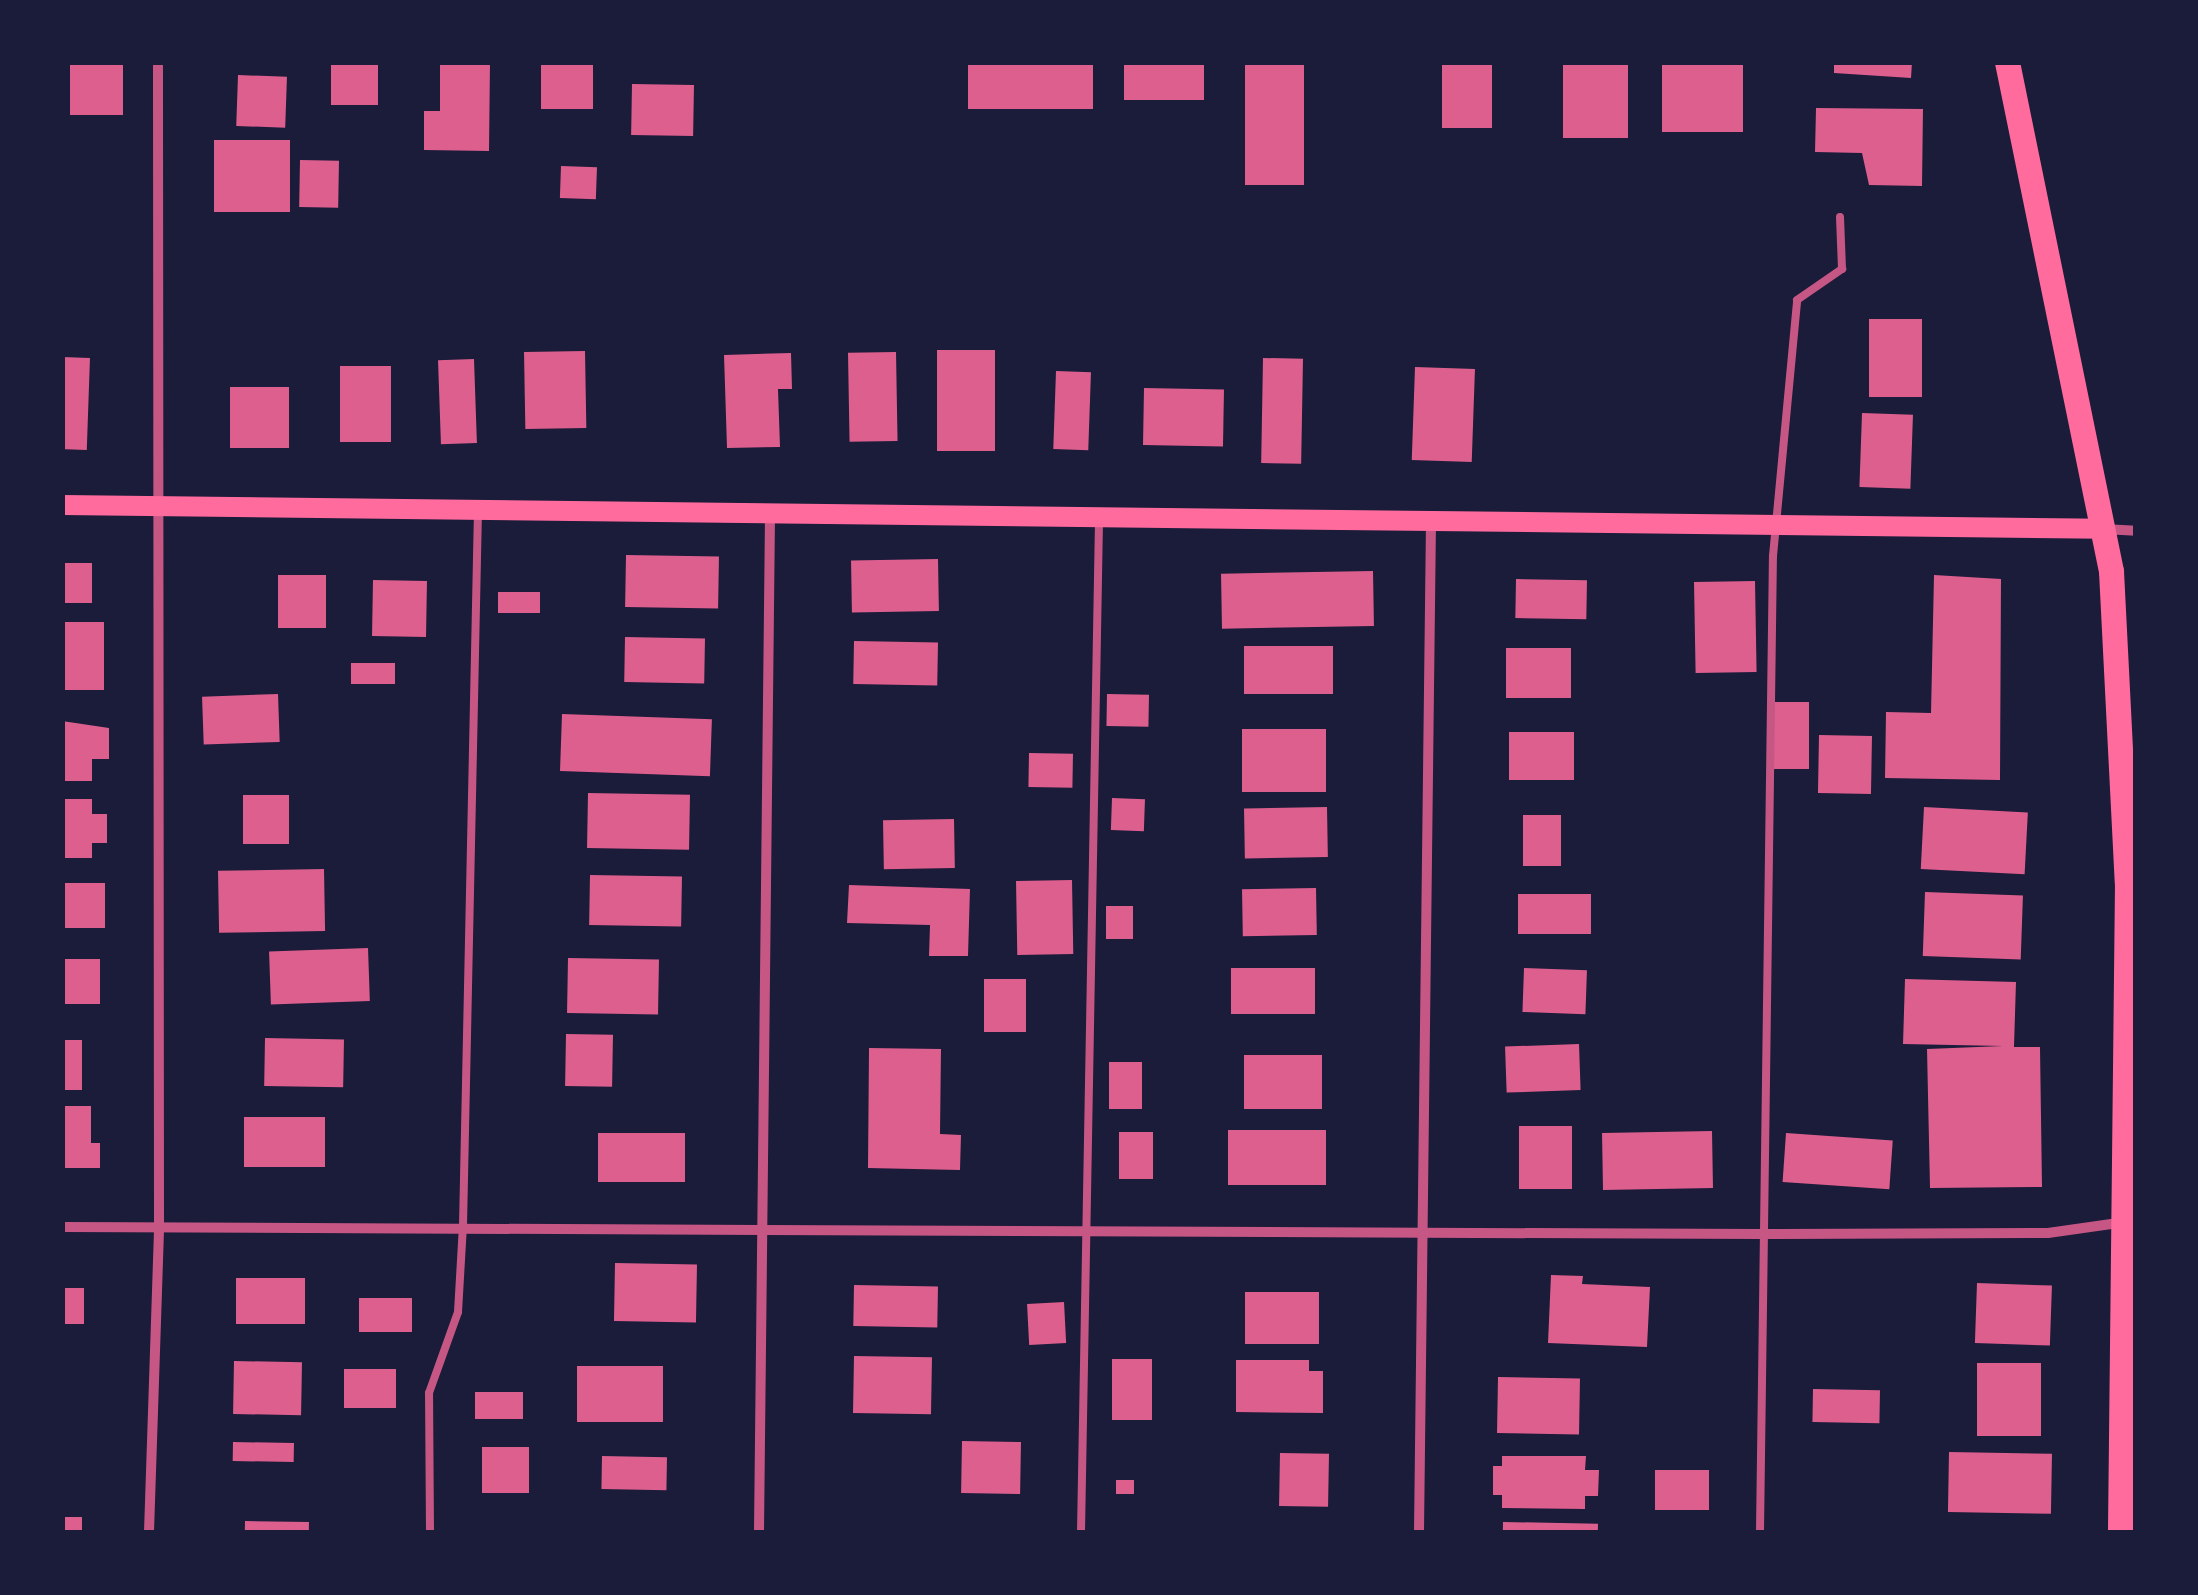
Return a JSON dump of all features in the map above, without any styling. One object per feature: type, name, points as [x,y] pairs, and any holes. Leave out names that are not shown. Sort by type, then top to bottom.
[{"type":"main road","points":[[2008,62],[2111,571],[2127,883],[2120,1532]]},
{"type":"main road","points":[[62,504],[2102,529]]},
{"type":"street","points":[[150,1532],[159,1227],[158,62]]},
{"type":"street","points":[[759,1532],[770,510]]},
{"type":"street","points":[[1419,1532],[1426,1228],[1431,520]]},
{"type":"street","points":[[2102,529],[2136,531]]},
{"type":"street","points":[[62,1227],[1084,1231],[1426,1228],[1760,1234],[2048,1233],[2126,1222]]},
{"type":"lane","points":[[1760,1532],[1760,1234],[1776,524],[1797,300],[1842,269],[1840,216]]},
{"type":"lane","points":[[430,1532],[430,1393],[458,1312],[463,1226],[478,507]]},
{"type":"lane","points":[[1081,1532],[1099,517]]},
{"type":"building","points":[[70,62],[123,62],[123,115],[70,115]]},
{"type":"building","points":[[331,62],[378,62],[378,105],[331,105]]},
{"type":"building","points":[[440,62],[490,62],[489,151],[424,150],[424,111],[440,111]]},
{"type":"building","points":[[541,62],[593,62],[593,109],[541,109]]},
{"type":"building","points":[[968,62],[1093,62],[1093,109],[968,109]]},
{"type":"building","points":[[1124,62],[1204,62],[1204,100],[1124,100]]},
{"type":"building","points":[[1245,62],[1304,62],[1304,185],[1245,185]]},
{"type":"building","points":[[1442,62],[1492,62],[1492,128],[1442,128]]},
{"type":"building","points":[[1563,62],[1628,62],[1628,138],[1563,138]]},
{"type":"building","points":[[1662,62],[1743,62],[1743,132],[1662,132]]},
{"type":"building","points":[[1834,62],[1912,62],[1911,78],[1834,73]]},
{"type":"building","points":[[238,75],[287,77],[285,128],[236,126]]},
{"type":"building","points":[[632,84],[694,85],[693,136],[631,135]]},
{"type":"building","points":[[1816,108],[1923,109],[1922,186],[1869,185],[1862,153],[1815,152]]},
{"type":"building","points":[[214,140],[290,140],[290,212],[214,212]]},
{"type":"building","points":[[300,160],[339,161],[338,208],[299,207]]},
{"type":"building","points":[[561,166],[597,167],[596,199],[560,198]]},
{"type":"building","points":[[1869,319],[1922,319],[1922,397],[1869,397]]},
{"type":"building","points":[[937,350],[995,350],[995,451],[937,451]]},
{"type":"building","points":[[585,351],[586,428],[525,429],[524,352]]},
{"type":"building","points":[[896,352],[898,441],[850,442],[848,353]]},
{"type":"building","points":[[791,353],[792,389],[778,389],[780,447],[727,448],[724,355]]},
{"type":"building","points":[[62,357],[90,358],[87,450],[62,449]]},
{"type":"building","points":[[1263,358],[1303,359],[1301,464],[1261,463]]},
{"type":"building","points":[[474,359],[477,443],[441,444],[438,360]]},
{"type":"building","points":[[340,366],[391,366],[391,442],[340,442]]},
{"type":"building","points":[[1415,367],[1475,369],[1472,462],[1412,460]]},
{"type":"building","points":[[1056,371],[1091,372],[1088,450],[1053,449]]},
{"type":"building","points":[[230,387],[289,387],[289,448],[230,448]]},
{"type":"building","points":[[1144,388],[1224,389],[1223,446],[1143,445]]},
{"type":"building","points":[[1862,413],[1913,415],[1910,489],[1859,487]]},
{"type":"building","points":[[626,555],[719,557],[718,609],[625,607]]},
{"type":"building","points":[[938,559],[939,611],[852,613],[851,561]]},
{"type":"building","points":[[62,563],[92,563],[92,603],[62,603]]},
{"type":"building","points":[[1373,571],[1374,626],[1222,629],[1221,574]]},
{"type":"building","points":[[278,575],[326,575],[326,628],[278,628]]},
{"type":"building","points":[[1934,575],[2001,579],[2000,780],[1885,778],[1886,712],[1931,713]]},
{"type":"building","points":[[1516,579],[1587,580],[1586,619],[1515,618]]},
{"type":"building","points":[[373,580],[427,581],[426,637],[372,636]]},
{"type":"building","points":[[1755,581],[1757,672],[1696,673],[1694,582]]},
{"type":"building","points":[[498,592],[540,592],[540,613],[498,613]]},
{"type":"building","points":[[62,622],[104,622],[104,690],[62,690]]},
{"type":"building","points":[[625,637],[705,638],[704,683],[624,682]]},
{"type":"building","points":[[854,641],[938,642],[937,685],[853,684]]},
{"type":"building","points":[[1244,646],[1333,646],[1333,694],[1244,694]]},
{"type":"building","points":[[1506,648],[1571,648],[1571,698],[1506,698]]},
{"type":"building","points":[[351,663],[395,663],[395,684],[351,684]]},
{"type":"building","points":[[278,694],[280,742],[204,745],[202,697]]},
{"type":"building","points":[[1107,694],[1149,695],[1148,727],[1106,726]]},
{"type":"building","points":[[1771,702],[1809,702],[1809,769],[1771,769]]},
{"type":"building","points":[[562,714],[712,719],[710,776],[560,771]]},
{"type":"building","points":[[62,721],[109,728],[109,759],[92,759],[92,781],[62,781]]},
{"type":"building","points":[[1242,729],[1326,729],[1326,792],[1242,792]]},
{"type":"building","points":[[1509,732],[1574,732],[1574,780],[1509,780]]},
{"type":"building","points":[[1819,735],[1872,736],[1871,794],[1818,793]]},
{"type":"building","points":[[1029,753],[1073,754],[1072,788],[1028,787]]},
{"type":"building","points":[[588,793],[690,795],[689,850],[587,848]]},
{"type":"building","points":[[243,795],[289,795],[289,844],[243,844]]},
{"type":"building","points":[[1112,798],[1145,799],[1144,831],[1111,830]]},
{"type":"building","points":[[62,799],[92,799],[92,814],[107,814],[107,843],[92,843],[92,858],[62,858]]},
{"type":"building","points":[[1327,807],[1328,857],[1245,858],[1244,808]]},
{"type":"building","points":[[1924,807],[2028,812],[2025,874],[1921,869]]},
{"type":"building","points":[[1523,815],[1561,815],[1561,866],[1523,866]]},
{"type":"building","points":[[954,819],[955,868],[884,869],[883,820]]},
{"type":"building","points":[[324,869],[325,931],[219,933],[218,871]]},
{"type":"building","points":[[590,875],[682,877],[681,927],[589,925]]},
{"type":"building","points":[[1072,880],[1073,954],[1017,955],[1016,881]]},
{"type":"building","points":[[62,883],[105,883],[105,928],[62,928]]},
{"type":"building","points":[[849,885],[970,889],[968,956],[929,956],[930,925],[847,923]]},
{"type":"building","points":[[1316,888],[1317,935],[1243,936],[1242,889]]},
{"type":"building","points":[[1925,892],[2023,895],[2021,959],[1923,956]]},
{"type":"building","points":[[1518,894],[1591,894],[1591,934],[1518,934]]},
{"type":"building","points":[[1106,906],[1133,906],[1133,939],[1106,939]]},
{"type":"building","points":[[368,948],[370,1001],[271,1004],[269,951]]},
{"type":"building","points":[[568,958],[659,960],[658,1015],[567,1013]]},
{"type":"building","points":[[62,959],[100,959],[100,1004],[62,1004]]},
{"type":"building","points":[[1231,968],[1315,968],[1315,1014],[1231,1014]]},
{"type":"building","points":[[1524,968],[1587,970],[1585,1014],[1522,1012]]},
{"type":"building","points":[[984,979],[1026,979],[1026,1032],[984,1032]]},
{"type":"building","points":[[1905,979],[2016,982],[2014,1047],[2040,1047],[2042,1187],[1930,1188],[1927,1049],[2003,1046],[1903,1044]]},
{"type":"building","points":[[566,1034],[613,1035],[612,1087],[565,1086]]},
{"type":"building","points":[[265,1038],[344,1039],[343,1087],[264,1086]]},
{"type":"building","points":[[62,1040],[82,1040],[82,1090],[62,1090]]},
{"type":"building","points":[[1579,1044],[1581,1090],[1507,1093],[1505,1047]]},
{"type":"building","points":[[869,1048],[941,1049],[940,1134],[961,1135],[960,1170],[868,1168]]},
{"type":"building","points":[[1244,1055],[1322,1055],[1322,1109],[1244,1109]]},
{"type":"building","points":[[1109,1062],[1142,1062],[1142,1109],[1109,1109]]},
{"type":"building","points":[[62,1106],[91,1106],[91,1143],[100,1143],[100,1168],[62,1168]]},
{"type":"building","points":[[244,1117],[325,1117],[325,1167],[244,1167]]},
{"type":"building","points":[[1519,1126],[1572,1126],[1572,1189],[1519,1189]]},
{"type":"building","points":[[1228,1130],[1326,1130],[1326,1185],[1228,1185]]},
{"type":"building","points":[[1712,1131],[1713,1188],[1603,1190],[1602,1133]]},
{"type":"building","points":[[1119,1132],[1153,1132],[1153,1179],[1119,1179]]},
{"type":"building","points":[[598,1133],[685,1133],[685,1182],[598,1182]]},
{"type":"building","points":[[1786,1133],[1893,1140],[1889,1189],[1783,1182]]},
{"type":"building","points":[[615,1263],[697,1264],[696,1322],[614,1321]]},
{"type":"building","points":[[1551,1275],[1583,1276],[1582,1284],[1650,1287],[1647,1347],[1548,1343]]},
{"type":"building","points":[[236,1278],[305,1278],[305,1324],[236,1324]]},
{"type":"building","points":[[1977,1283],[2052,1286],[2050,1346],[1975,1343]]},
{"type":"building","points":[[854,1285],[938,1286],[937,1327],[853,1326]]},
{"type":"building","points":[[62,1288],[84,1288],[84,1324],[62,1324]]},
{"type":"building","points":[[1245,1292],[1319,1292],[1319,1344],[1245,1344]]},
{"type":"building","points":[[359,1298],[412,1298],[412,1332],[359,1332]]},
{"type":"building","points":[[1064,1302],[1066,1343],[1029,1345],[1027,1304]]},
{"type":"building","points":[[854,1356],[932,1357],[931,1414],[853,1413]]},
{"type":"building","points":[[1112,1359],[1152,1359],[1152,1420],[1112,1420]]},
{"type":"building","points":[[1236,1360],[1309,1360],[1309,1371],[1323,1371],[1323,1413],[1236,1412]]},
{"type":"building","points":[[234,1361],[302,1362],[301,1415],[233,1414]]},
{"type":"building","points":[[1977,1363],[2041,1363],[2041,1436],[1977,1436]]},
{"type":"building","points":[[577,1366],[663,1366],[663,1422],[577,1422]]},
{"type":"building","points":[[344,1369],[396,1369],[396,1408],[344,1408]]},
{"type":"building","points":[[1498,1377],[1580,1378],[1579,1434],[1497,1433]]},
{"type":"building","points":[[1813,1389],[1880,1390],[1879,1423],[1812,1422]]},
{"type":"building","points":[[475,1392],[523,1392],[523,1419],[475,1419]]},
{"type":"building","points":[[962,1441],[1021,1442],[1020,1494],[961,1493]]},
{"type":"building","points":[[233,1442],[294,1443],[294,1462],[233,1461]]},
{"type":"building","points":[[482,1447],[529,1447],[529,1493],[482,1493]]},
{"type":"building","points":[[1949,1452],[2052,1454],[2051,1514],[1948,1512]]},
{"type":"building","points":[[1280,1453],[1329,1454],[1328,1507],[1279,1506]]},
{"type":"building","points":[[602,1456],[667,1457],[666,1490],[601,1489]]},
{"type":"building","points":[[1502,1456],[1586,1456],[1585,1470],[1599,1470],[1598,1496],[1585,1496],[1585,1509],[1502,1508],[1502,1495],[1493,1495],[1493,1466],[1502,1466]]},
{"type":"building","points":[[1655,1470],[1709,1470],[1709,1510],[1655,1510]]},
{"type":"building","points":[[1116,1480],[1134,1480],[1134,1494],[1116,1494]]},
{"type":"building","points":[[62,1517],[82,1517],[82,1532],[62,1532]]},
{"type":"building","points":[[245,1521],[309,1522],[309,1532],[245,1532]]},
{"type":"building","points":[[1503,1522],[1598,1524],[1598,1532],[1503,1532]]}]
